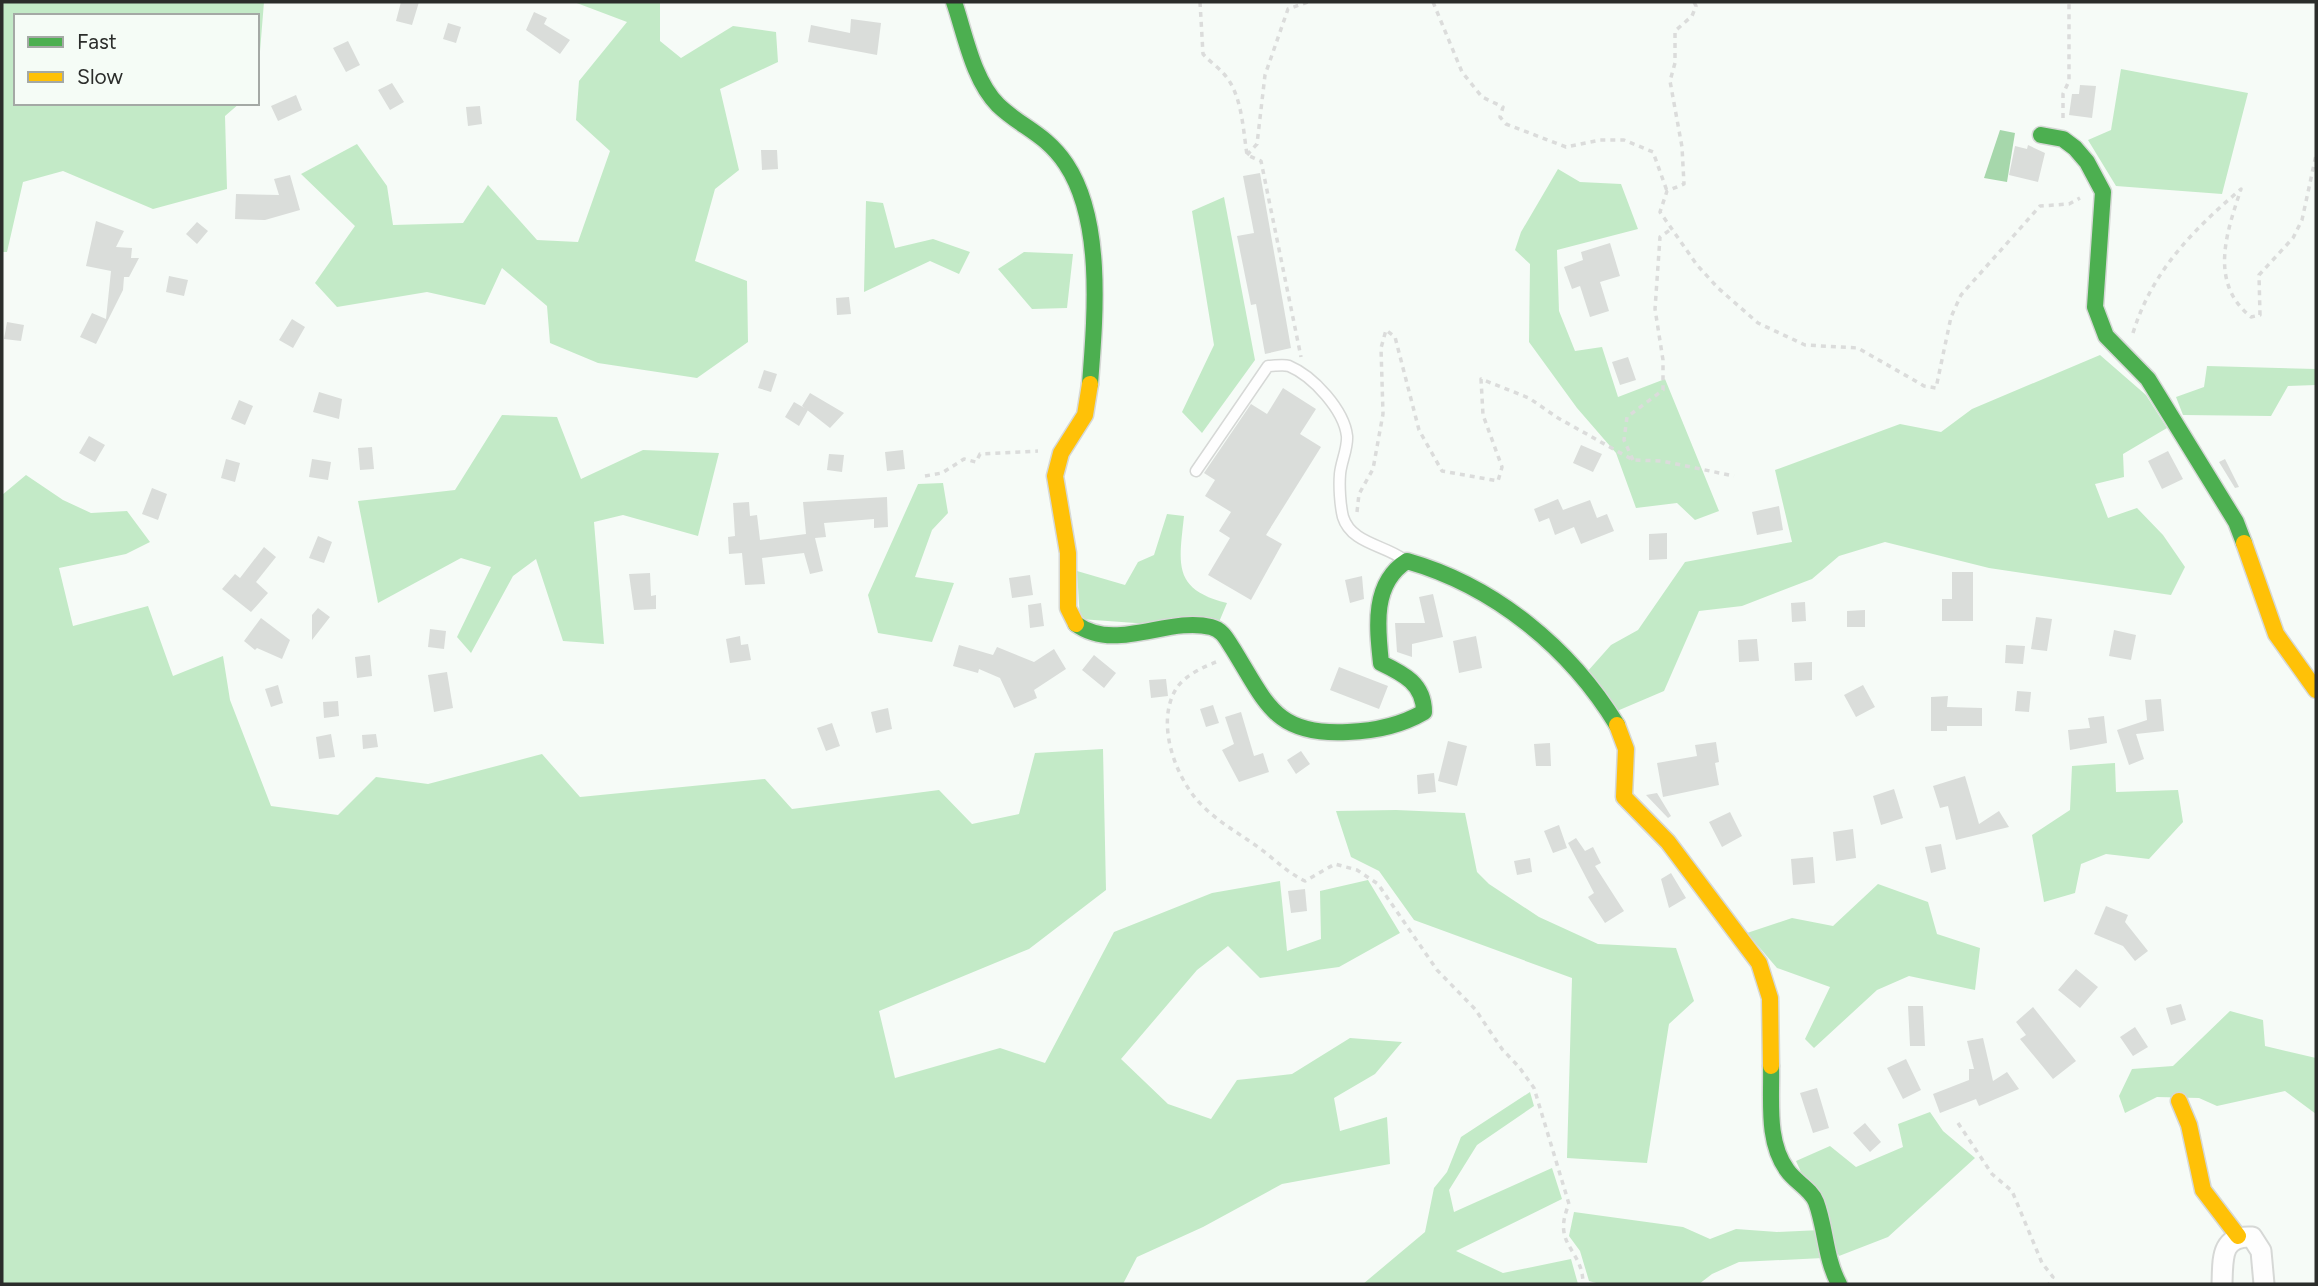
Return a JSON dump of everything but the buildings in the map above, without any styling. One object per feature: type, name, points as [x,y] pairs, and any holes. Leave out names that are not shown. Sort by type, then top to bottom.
[{"type":"street","points":[[954,2],[990,96],[1053,147],[1080,188],[1088,215],[1092,337],[1089,396],[1085,416],[1061,451],[1055,470],[1068,554],[1067,593],[1072,621],[1093,632],[1127,634],[1197,624],[1213,627],[1225,635],[1266,702],[1294,730],[1316,734],[1405,724],[1424,712],[1425,698],[1419,686],[1381,663],[1378,635],[1383,593],[1392,571],[1407,561],[1454,576],[1506,608],[1585,678],[1623,735],[1627,759],[1624,797],[1668,842],[1759,963],[1770,998],[1772,1129],[1778,1155],[1787,1172],[1814,1198],[1824,1221],[1829,1265],[1839,1284]]},
{"type":"street","points":[[2041,135],[2063,139],[2087,162],[2103,192],[2095,307],[2106,335],[2148,379],[2236,522],[2276,634],[2316,690]]},
{"type":"street","points":[[2179,1101],[2189,1125],[2203,1190],[2238,1236]]},
{"type":"street","points":[[2222,1284],[2222,1260],[2229,1243],[2238,1236],[2252,1237],[2261,1251],[2264,1284]]},
{"type":"lane","points":[[1196,471],[1268,366],[1287,365],[1306,376],[1325,395],[1340,417],[1347,436],[1340,475],[1343,517],[1352,532],[1366,542],[1388,548],[1407,561]]},
{"type":"path","points":[[1200,2],[1203,54],[1225,75],[1238,101],[1247,155]]},
{"type":"path","points":[[1247,155],[1257,144],[1265,75],[1283,23],[1289,9],[1308,2]]},
{"type":"path","points":[[1433,2],[1462,72],[1482,97],[1503,107],[1500,117],[1506,124],[1566,147],[1600,140],[1624,140],[1653,152],[1667,191],[1660,212],[1670,230],[1718,289],[1735,300],[1758,323],[1805,345],[1858,348],[1924,386],[1936,388],[1951,317],[1961,295],[2040,206],[2069,204],[2080,198],[2082,191]]},
{"type":"path","points":[[1667,191],[1684,184],[1682,147],[1670,81],[1675,63],[1675,31],[1692,16],[1696,6],[1694,2]]},
{"type":"path","points":[[2063,139],[2063,94],[2069,81],[2069,2]]},
{"type":"path","points":[[1247,155],[1261,161],[1306,376]]},
{"type":"path","points":[[2133,334],[2139,311],[2169,260],[2194,230],[2241,189],[2225,244],[2223,274],[2230,293],[2241,308],[2251,317],[2260,315],[2259,275],[2293,238],[2302,220],[2316,155]]},
{"type":"path","points":[[1633,460],[1624,440],[1627,417],[1663,390],[1655,309],[1660,237],[1670,230]]},
{"type":"path","points":[[1352,532],[1359,494],[1373,469],[1383,414],[1381,348],[1385,330],[1395,337],[1419,430],[1442,471],[1498,481],[1502,467],[1483,415],[1481,379],[1529,398],[1567,424],[1633,460],[1662,461],[1734,476]]},
{"type":"path","points":[[925,476],[942,473],[964,459],[976,462],[980,454],[1061,451]]},
{"type":"path","points":[[1236,654],[1188,677],[1177,689],[1167,728],[1174,758],[1185,782],[1212,814],[1287,872],[1305,881],[1335,864],[1357,870],[1378,884],[1437,970],[1475,1009],[1502,1049],[1534,1088],[1569,1204],[1561,1223],[1564,1238],[1576,1258],[1583,1284]]},
{"type":"path","points":[[1958,1123],[1992,1174],[2012,1191],[2042,1263],[2053,1277],[2049,1284]]},
{"type":"shaded area","points":[[2,2],[264,2],[259,63],[259,14],[14,14],[14,105],[238,105],[225,116],[227,189],[153,209],[63,171],[23,182],[7,252],[2,252]]},
{"type":"shaded area","points":[[574,2],[660,2],[660,41],[681,58],[733,26],[776,32],[778,62],[720,89],[739,170],[715,189],[695,261],[747,281],[748,342],[697,378],[598,363],[550,343],[547,306],[502,268],[485,305],[427,292],[337,307],[315,283],[355,226],[301,174],[357,144],[387,186],[393,225],[463,223],[488,185],[537,240],[578,242],[610,151],[576,120],[579,81],[627,22]]},
{"type":"shaded area","points":[[2121,69],[2248,93],[2222,194],[2116,186],[2088,140],[2111,130]]},
{"type":"shaded area","points":[[2000,130],[2015,133],[2007,182],[1984,178]]},
{"type":"shaded area","points":[[1558,169],[1580,182],[1621,184],[1638,229],[1557,250],[1559,311],[1575,351],[1602,347],[1618,397],[1665,379],[1719,511],[1695,520],[1677,503],[1636,508],[1616,453],[1577,408],[1529,342],[1530,264],[1515,250],[1521,232]]},
{"type":"shaded area","points":[[1224,197],[1255,360],[1202,433],[1182,412],[1214,345],[1192,211]]},
{"type":"shaded area","points":[[866,201],[883,203],[895,248],[933,239],[970,252],[959,274],[930,261],[864,292]]},
{"type":"shaded area","points":[[1024,252],[1073,254],[1067,308],[1032,309],[998,269]]},
{"type":"shaded area","points":[[2100,355],[2146,395],[2167,428],[2123,454],[2124,477],[2095,484],[2108,518],[2137,508],[2163,535],[2185,567],[2171,595],[1989,568],[1885,542],[1839,556],[1812,579],[1742,606],[1699,611],[1664,691],[1617,711],[1587,672],[1611,645],[1638,630],[1685,562],[1792,542],[1775,470],[1900,424],[1941,432],[1972,409]]},
{"type":"shaded area","points":[[2207,366],[2316,369],[2316,385],[2288,386],[2271,416],[2183,415],[2176,397],[2204,387]]},
{"type":"shaded area","points":[[502,415],[557,417],[581,479],[643,450],[719,453],[698,536],[623,515],[594,522],[604,644],[563,641],[536,559],[513,576],[471,653],[457,637],[491,567],[461,558],[378,603],[358,501],[455,490]]},
{"type":"shaded area","points":[[26,475],[63,500],[91,513],[127,511],[150,542],[126,554],[59,568],[73,626],[148,606],[173,676],[223,656],[230,700],[271,806],[338,815],[376,777],[428,784],[542,754],[580,797],[765,779],[792,809],[939,790],[972,824],[1019,814],[1035,753],[1103,749],[1106,890],[1029,949],[879,1011],[895,1078],[1000,1048],[1045,1063],[1114,932],[1212,893],[1280,881],[1287,951],[1321,939],[1320,891],[1368,880],[1400,933],[1339,967],[1260,978],[1228,946],[1197,970],[1121,1059],[1168,1104],[1211,1119],[1237,1080],[1292,1074],[1350,1038],[1402,1042],[1375,1074],[1334,1098],[1340,1131],[1387,1117],[1390,1164],[1282,1184],[1203,1227],[1137,1257],[1123,1284],[2,1284],[2,495]]},
{"type":"shaded area","points":[[943,483],[948,513],[932,530],[915,577],[954,583],[932,642],[878,633],[868,595],[918,484]]},
{"type":"shaded area","points":[[1167,514],[1184,516],[1181,561],[1188,582],[1209,597],[1227,603],[1219,622],[1149,624],[1080,619],[1077,571],[1125,585],[1138,562],[1154,555]]},
{"type":"shaded area","points":[[2115,763],[2116,792],[2178,790],[2183,822],[2149,859],[2106,854],[2081,864],[2075,893],[2044,902],[2032,835],[2070,810],[2072,766]]},
{"type":"shaded area","points":[[1336,811],[1465,813],[1477,872],[1489,884],[1539,917],[1598,944],[1676,948],[1694,1001],[1669,1024],[1647,1163],[1567,1158],[1572,978],[1414,920],[1379,871],[1351,857]]},
{"type":"shaded area","points":[[1878,884],[1928,902],[1937,934],[1980,948],[1975,990],[1909,976],[1877,990],[1814,1048],[1805,1039],[1830,987],[1777,968],[1747,933],[1792,918],[1833,926]]},
{"type":"shaded area","points":[[2230,1011],[2263,1020],[2265,1046],[2316,1058],[2316,1114],[2285,1091],[2217,1106],[2199,1098],[2157,1097],[2125,1113],[2119,1096],[2132,1069],[2173,1066]]},
{"type":"shaded area","points":[[1530,1092],[1534,1106],[1477,1145],[1449,1190],[1454,1212],[1552,1168],[1562,1199],[1456,1251],[1503,1273],[1571,1259],[1578,1284],[1363,1284],[1425,1232],[1434,1188],[1447,1172],[1461,1137]]},
{"type":"shaded area","points":[[1930,1112],[1943,1131],[1975,1158],[1888,1237],[1839,1256],[1796,1161],[1830,1146],[1856,1167],[1903,1147],[1898,1124]]},
{"type":"shaded area","points":[[1574,1212],[1683,1227],[1710,1239],[1736,1229],[1777,1232],[1821,1230],[1823,1258],[1739,1262],[1712,1274],[1699,1284],[1600,1284],[1589,1281],[1580,1251],[1569,1236]]},
{"type":"traffic: fast","points":[[954,2],[976,70],[989,95],[1007,113],[1050,145],[1066,164],[1078,187],[1092,241],[1094,271],[1090,384]]},
{"type":"traffic: fast","points":[[2041,135],[2063,139],[2075,148],[2087,162],[2103,192],[2095,307],[2106,336],[2148,379],[2236,522],[2244,543]]},
{"type":"traffic: fast","points":[[1076,624],[1092,632],[1108,635],[1125,635],[1177,626],[1215,628],[1227,639],[1265,700],[1288,722],[1323,732],[1378,729],[1406,721],[1424,712],[1421,694],[1411,681],[1381,663],[1378,621],[1382,593],[1396,570],[1407,561],[1470,586],[1527,624],[1577,670],[1617,725]]},
{"type":"traffic: fast","points":[[1771,1066],[1773,1133],[1780,1159],[1816,1202],[1831,1264],[1839,1284]]},
{"type":"traffic: slow","points":[[1076,624],[1068,608],[1068,553],[1055,476],[1061,453],[1085,415],[1090,384]]},
{"type":"traffic: slow","points":[[2244,543],[2276,634],[2316,690]]},
{"type":"traffic: slow","points":[[1617,725],[1626,749],[1624,797],[1668,842],[1759,963],[1770,998],[1771,1066]]},
{"type":"traffic: slow","points":[[2179,1101],[2189,1125],[2203,1190],[2238,1236]]}]
